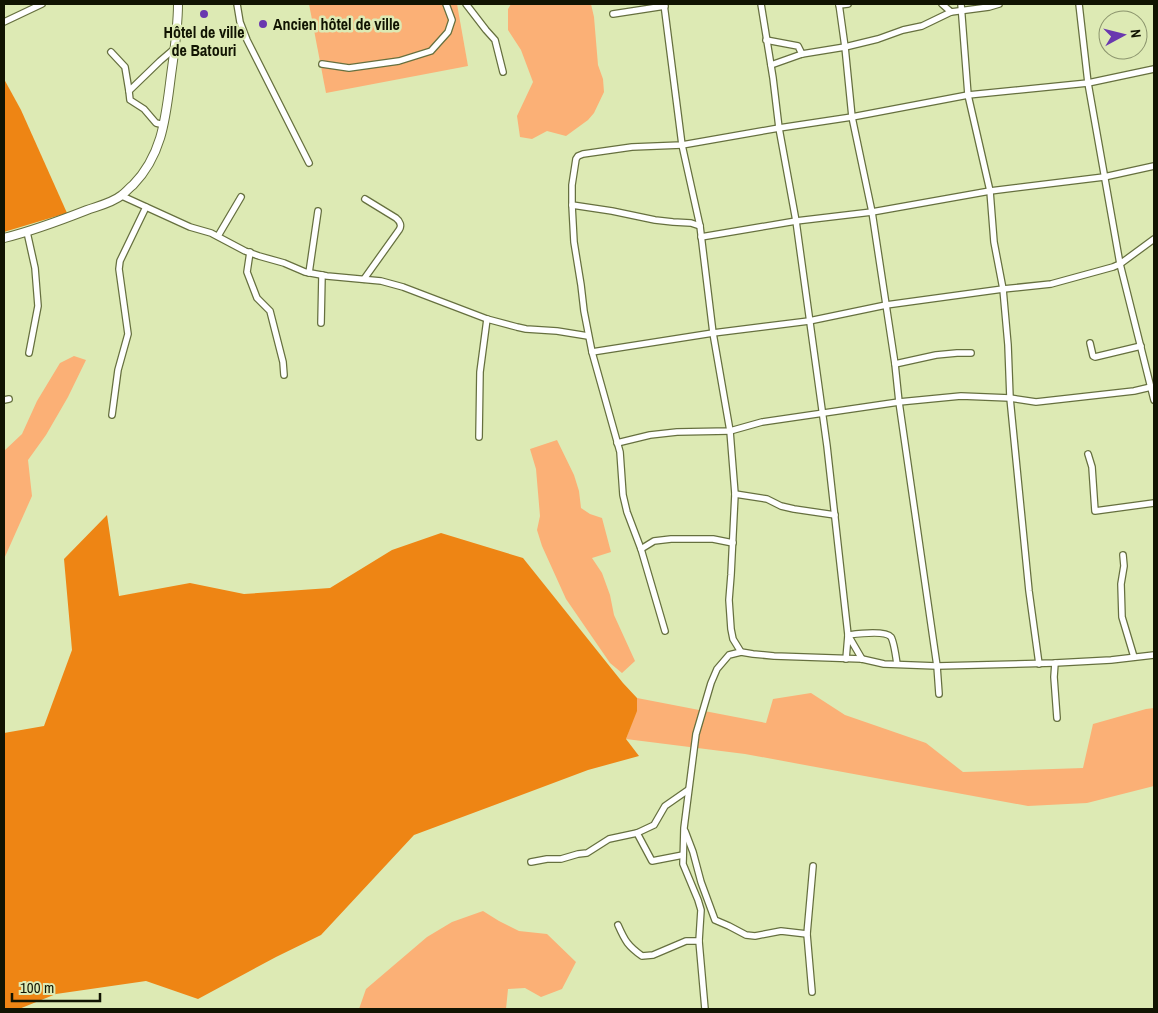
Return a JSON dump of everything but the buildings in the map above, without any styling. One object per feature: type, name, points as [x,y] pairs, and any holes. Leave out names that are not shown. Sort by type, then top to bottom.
[{"type":"main road","points":[[4,238],[60,221],[122,196],[139,178],[160,140],[164,126],[177,31],[178,4]]},
{"type":"street","points":[[4,22],[42,4]]},
{"type":"street","points":[[237,4],[240,22],[247,40],[309,163]]},
{"type":"street","points":[[322,64],[349,68],[399,61],[431,51],[448,32],[452,20],[446,4]]},
{"type":"street","points":[[466,4],[495,40],[503,72]]},
{"type":"street","points":[[761,4],[779,128],[796,221],[823,412],[848,635],[846,658]]},
{"type":"street","points":[[848,4],[839,4],[852,117],[872,212],[895,364],[937,666],[939,694]]},
{"type":"street","points":[[942,4],[951,12]]},
{"type":"street","points":[[771,65],[802,54],[845,47],[922,26],[961,7],[989,7],[999,4]]},
{"type":"street","points":[[1078,4],[1088,83],[1120,264],[1154,400]]},
{"type":"street","points":[[614,14],[664,5],[682,145],[700,226],[713,333],[730,431],[735,494],[729,600],[733,639],[740,652]]},
{"type":"street","points":[[961,7],[968,95],[990,190],[994,242],[1003,289],[1010,398],[1029,591],[1039,664]]},
{"type":"street","points":[[766,40],[798,46],[802,54]]},
{"type":"street","points":[[129,91],[174,49]]},
{"type":"street","points":[[111,52],[125,67],[130,100],[144,110],[156,123],[164,126]]},
{"type":"street","points":[[665,632],[641,549],[627,512],[623,494],[620,452],[588,336],[574,242],[572,185],[574,165],[578,156],[632,147],[682,145],[852,117],[968,95],[1088,83],[1154,69]]},
{"type":"street","points":[[701,238],[796,221],[872,212],[990,190],[1104,176],[1154,166]]},
{"type":"street","points":[[122,196],[190,227],[218,236],[258,256],[309,272],[322,275],[381,280],[487,319],[526,329],[588,336]]},
{"type":"street","points":[[218,236],[241,197]]},
{"type":"street","points":[[364,279],[401,225],[396,218],[365,199]]},
{"type":"street","points":[[572,205],[654,220],[690,223],[700,226]]},
{"type":"street","points":[[112,415],[118,370],[128,334],[120,283],[120,261],[146,207]]},
{"type":"street","points":[[309,272],[318,211]]},
{"type":"street","points":[[27,232],[34,260],[38,306],[29,353]]},
{"type":"street","points":[[592,352],[713,333],[810,321],[886,305],[1052,284],[1105,270],[1120,264],[1154,239]]},
{"type":"street","points":[[250,252],[247,272],[257,298],[270,311],[283,362],[284,375]]},
{"type":"street","points":[[321,323],[322,275]]},
{"type":"street","points":[[479,437],[480,372],[487,319]]},
{"type":"street","points":[[1090,342],[1093,356],[1095,357],[1141,346]]},
{"type":"street","points":[[895,364],[936,355],[971,353]]},
{"type":"street","points":[[617,443],[650,435],[677,432],[730,431],[762,422],[899,402],[961,396],[1010,398],[1036,402],[1134,391],[1151,387]]},
{"type":"street","points":[[1088,454],[1092,467],[1095,511],[1154,503]]},
{"type":"street","points":[[735,494],[767,499],[794,510],[835,515]]},
{"type":"street","points":[[641,549],[654,541],[671,539],[713,539],[733,543]]},
{"type":"street","points":[[1123,555],[1124,566],[1121,584],[1122,617],[1134,657]]},
{"type":"street","points":[[848,635],[866,633],[887,634],[892,638],[898,664]]},
{"type":"street","points":[[848,635],[862,659]]},
{"type":"street","points":[[705,1009],[699,941],[700,910],[698,900],[684,868],[684,828],[696,734],[717,669],[729,655],[740,652],[774,656],[862,659],[884,664],[937,666],[1055,664],[1154,655]]},
{"type":"street","points":[[1055,664],[1057,718]]},
{"type":"street","points":[[531,862],[561,859],[587,853],[609,839],[637,833],[654,825],[665,806],[688,790]]},
{"type":"street","points":[[684,828],[694,852],[701,882],[715,920],[746,935],[755,936],[782,931],[807,934]]},
{"type":"street","points":[[637,833],[652,861],[683,855]]},
{"type":"street","points":[[812,992],[807,934],[813,866]]},
{"type":"street","points":[[618,925],[624,941],[642,956],[653,955],[686,941],[699,941]]},
{"type":"shaded area","points":[[309,4],[457,4],[468,66],[326,93]]},
{"type":"shaded area","points":[[511,4],[591,4],[598,65],[603,79],[604,92],[594,113],[588,120],[566,136],[547,131],[532,139],[520,137],[517,116],[533,82],[521,50],[508,30],[508,9]]},
{"type":"shaded area","points":[[4,79],[21,110],[67,213],[4,232]]},
{"type":"shaded area","points":[[74,356],[86,360],[68,397],[46,435],[28,460],[32,496],[4,559],[4,451],[22,434],[37,401],[60,363]]},
{"type":"shaded area","points":[[557,440],[574,475],[579,491],[581,508],[590,514],[602,518],[611,552],[592,558],[602,573],[610,595],[614,615],[635,661],[622,673],[610,663],[566,599],[542,546],[537,530],[540,516],[536,469],[530,449]]},
{"type":"shaded area","points":[[107,515],[119,596],[190,583],[244,594],[330,588],[392,550],[441,533],[523,558],[637,698],[637,711],[626,739],[639,756],[588,770],[414,835],[321,935],[198,999],[146,981],[56,994],[19,1009],[4,1009],[4,733],[44,726],[72,650],[64,559]]},
{"type":"shaded area","points":[[811,693],[845,715],[926,743],[963,772],[1083,768],[1093,724],[1154,708],[1154,786],[1087,803],[1028,806],[745,754],[626,739],[636,711],[637,698],[766,723],[773,699]]},
{"type":"shaded area","points":[[483,911],[519,931],[547,934],[576,962],[562,989],[541,997],[525,988],[508,989],[506,1009],[359,1009],[366,989],[427,937],[452,922]]},
{"type":"place","name":"Hôtel de ville de Batouri","points":[[204,14]]},
{"type":"place","name":"Ancien hôtel de ville","points":[[263,24]]}]
